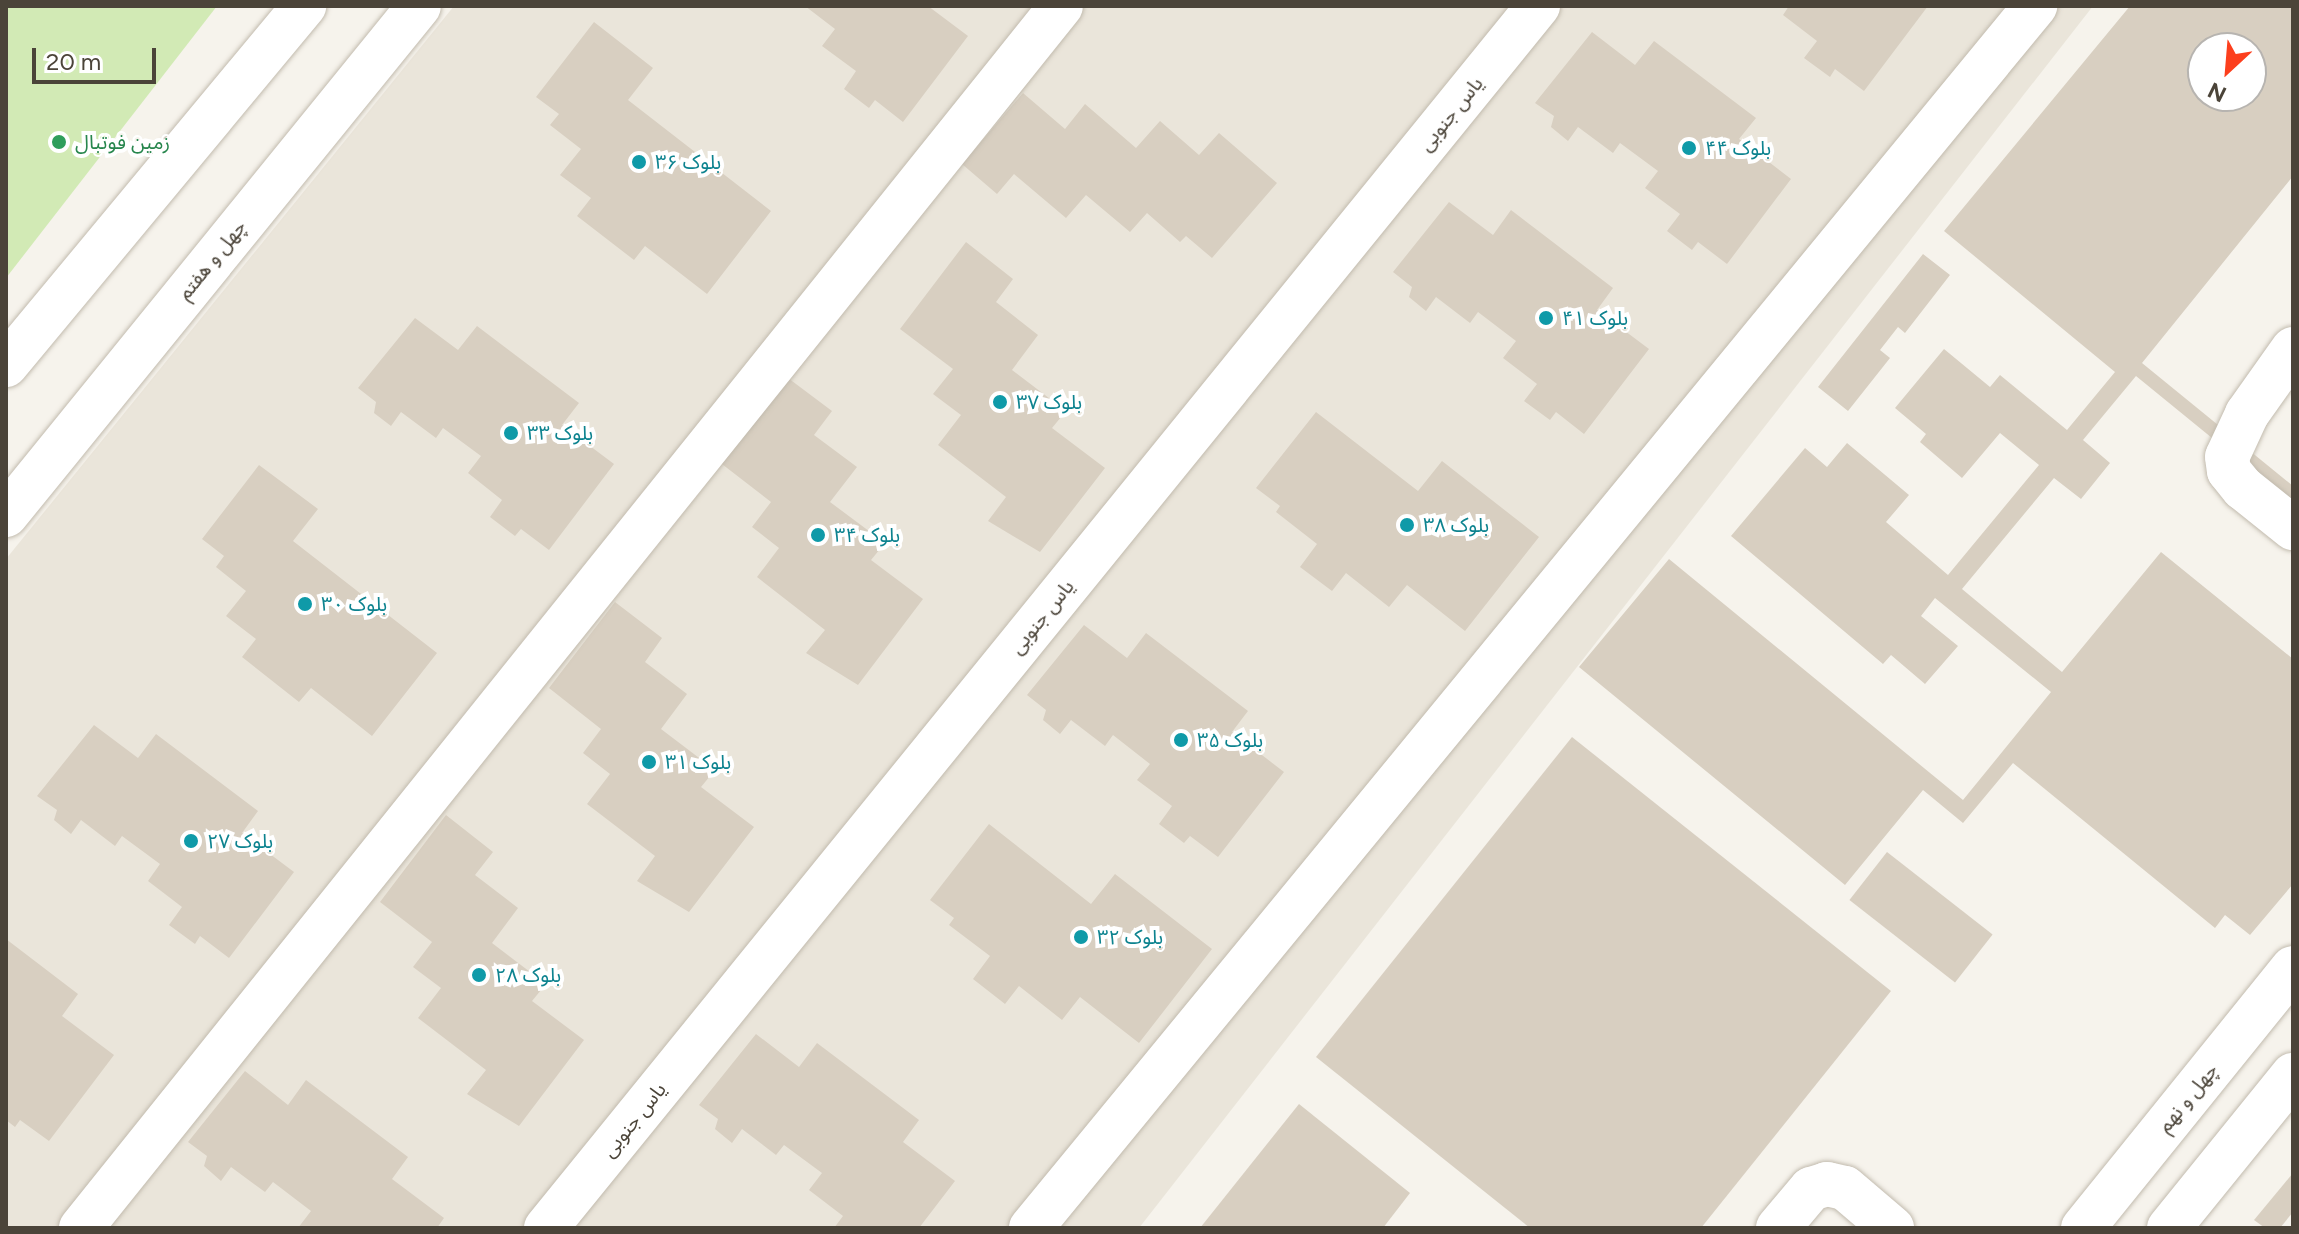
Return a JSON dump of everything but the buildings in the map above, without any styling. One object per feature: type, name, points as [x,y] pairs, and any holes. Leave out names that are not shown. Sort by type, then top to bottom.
[{"type":"street","points":[[6,365],[304,6]]},
{"type":"street","name":"چهل و هفتم","points":[[6,515],[419,6]]},
{"type":"street","points":[[81,1228],[1061,6]]},
{"type":"street","name":"یاس جنوبی","points":[[546,1228],[1538,6]]},
{"type":"street","points":[[1031,1228],[2035,6]]},
{"type":"street","points":[[2293,349],[2247,414],[2227,457],[2229,471],[2243,488],[2293,528]]},
{"type":"street","name":"چهل و نهم","points":[[2083,1228],[2293,968]]},
{"type":"street","points":[[2169,1228],[2293,1075]]},
{"type":"street","points":[[1778,1228],[1811,1189],[1827,1184],[1845,1188],[1892,1228]]},
{"type":"shaded area","points":[[454,6],[2093,6],[1139,1228],[6,1228],[6,559]]},
{"type":"green space","name":"زمین فوتبال","points":[[6,6],[217,6],[6,278]]},
{"type":"place","name":"زمین فوتبال","points":[[59,142]]},
{"type":"place","name":"بلوک ۴۴","points":[[1689,148]]},
{"type":"place","name":"بلوک ۳۶","points":[[639,162]]},
{"type":"place","name":"بلوک ۴۱","points":[[1546,318]]},
{"type":"place","name":"بلوک ۳۷","points":[[1000,402]]},
{"type":"place","name":"بلوک ۳۳","points":[[511,433]]},
{"type":"place","name":"بلوک ۳۸","points":[[1407,525]]},
{"type":"place","name":"بلوک ۳۴","points":[[818,535]]},
{"type":"place","name":"بلوک ۳۰","points":[[305,604]]},
{"type":"place","name":"بلوک ۳۵","points":[[1181,740]]},
{"type":"place","name":"بلوک ۳۱","points":[[649,762]]},
{"type":"place","name":"بلوک ۲۷","points":[[191,841]]},
{"type":"place","name":"بلوک ۳۲","points":[[1081,937]]},
{"type":"place","name":"بلوک ۲۸","points":[[479,975]]}]
